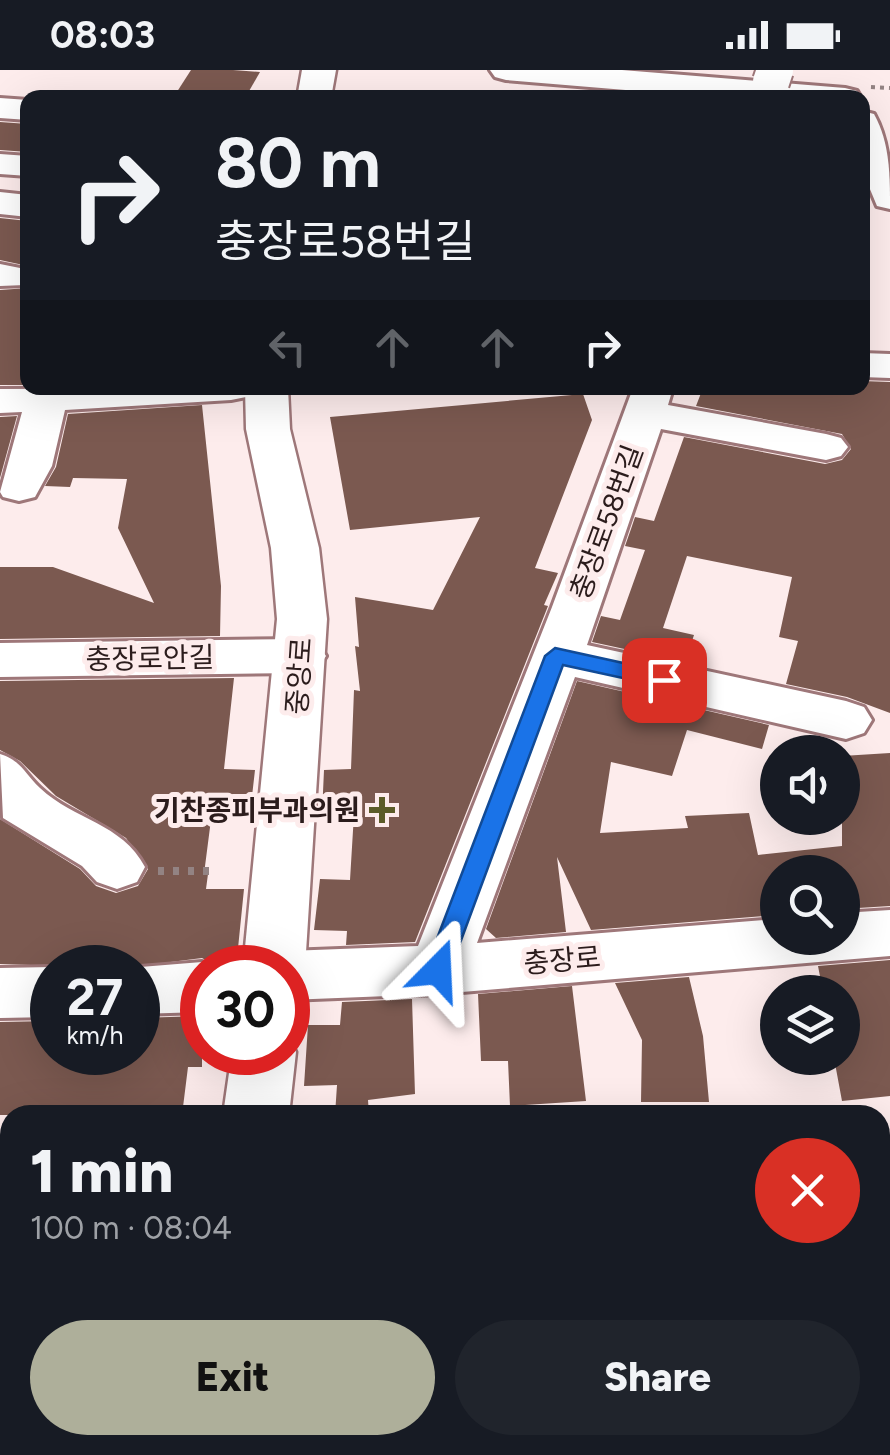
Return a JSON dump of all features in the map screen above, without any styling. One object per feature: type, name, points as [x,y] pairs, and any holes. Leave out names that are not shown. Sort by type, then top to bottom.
[{"type":"main road","name":"중앙로","points":[[266,395],[268,429],[299,578],[301,656],[276,945]]},
{"type":"main road","points":[[257,1105],[261,1075]]},
{"type":"street","points":[[506,70],[770,85],[799,90]]},
{"type":"street","points":[[870,135],[883,157],[890,198]]},
{"type":"street","points":[[0,401],[102,395]]},
{"type":"street","points":[[20,487],[30,466],[47,398]]},
{"type":"street","points":[[649,400],[826,446]]},
{"type":"street","name":"충장로58번길","points":[[438,970],[555,656],[612,516],[649,400]]},
{"type":"street","name":"충장로안길","points":[[0,660],[301,656]]},
{"type":"street","points":[[555,656],[846,720]]},
{"type":"street","points":[[0,774],[22,804],[102,851],[117,867]]},
{"type":"street","name":"충장로","points":[[860,935],[890,933]]},
{"type":"street","name":"충장로","points":[[310,975],[438,970],[760,944]]},
{"type":"street","points":[[0,994],[30,993]]},
{"type":"building","points":[[191,70],[260,72],[250,90],[178,90]]},
{"type":"building","points":[[0,122],[20,123],[20,151],[0,150]]},
{"type":"building","points":[[0,218],[20,220],[20,264],[0,260]]},
{"type":"building","points":[[20,289],[20,385],[0,385],[0,290]]},
{"type":"building","points":[[870,381],[890,382],[890,713],[847,697],[786,684],[798,641],[779,637],[792,577],[687,556],[663,628],[694,635],[685,662],[592,642],[601,616],[620,620],[645,550],[625,546],[635,517],[654,521],[684,437],[825,464],[842,460],[851,449],[842,434],[696,406],[700,395],[870,395]]},
{"type":"building","points":[[583,395],[592,420],[535,568],[558,573],[544,605],[548,606],[415,942],[346,945],[347,931],[314,930],[320,879],[350,880],[354,814],[322,814],[324,770],[351,769],[354,690],[360,691],[355,597],[433,610],[480,517],[350,530],[330,417]]},
{"type":"building","points":[[202,405],[221,586],[220,636],[0,639],[0,567],[53,567],[154,603],[118,528],[127,479],[73,478],[70,487],[45,486],[56,467],[68,414]]},
{"type":"building","points":[[17,416],[0,478],[0,417]]},
{"type":"building","points":[[234,678],[224,769],[255,770],[251,805],[213,804],[204,874],[208,874],[206,889],[244,889],[238,945],[180,945],[180,961],[160,963],[160,945],[30,945],[30,965],[0,964],[0,819],[80,869],[96,886],[116,893],[138,886],[148,869],[126,838],[56,796],[20,761],[0,750],[0,681]]},
{"type":"building","points":[[577,681],[769,725],[766,735],[760,735],[760,748],[687,730],[672,776],[611,762],[600,833],[688,828],[685,816],[749,813],[758,855],[842,846],[842,835],[860,835],[860,755],[890,753],[890,906],[860,908],[860,855],[760,855],[760,916],[591,930],[557,857],[566,932],[496,938],[486,929]]},
{"type":"building","points":[[890,960],[890,1096],[842,1101],[837,1075],[860,1075],[860,975],[820,975],[818,966]]},
{"type":"building","points":[[689,977],[703,1036],[709,1102],[641,1102],[642,1040],[615,983]]},
{"type":"building","points":[[572,986],[586,1101],[510,1105],[508,1061],[481,1061],[478,994]]},
{"type":"building","points":[[412,999],[415,1094],[368,1100],[368,1105],[336,1105],[337,1085],[304,1086],[305,1075],[310,1075],[310,1025],[340,1025],[342,1002]]},
{"type":"building","points":[[160,1017],[180,1017],[180,1075],[187,1075],[183,1105],[0,1105],[0,1022],[30,1021],[30,1075],[160,1075]]},
{"type":"place","name":"기찬종피부과의원","points":[[382,810]]},
{"type":"route","points":[[438,970],[555,656],[664,680]]}]
